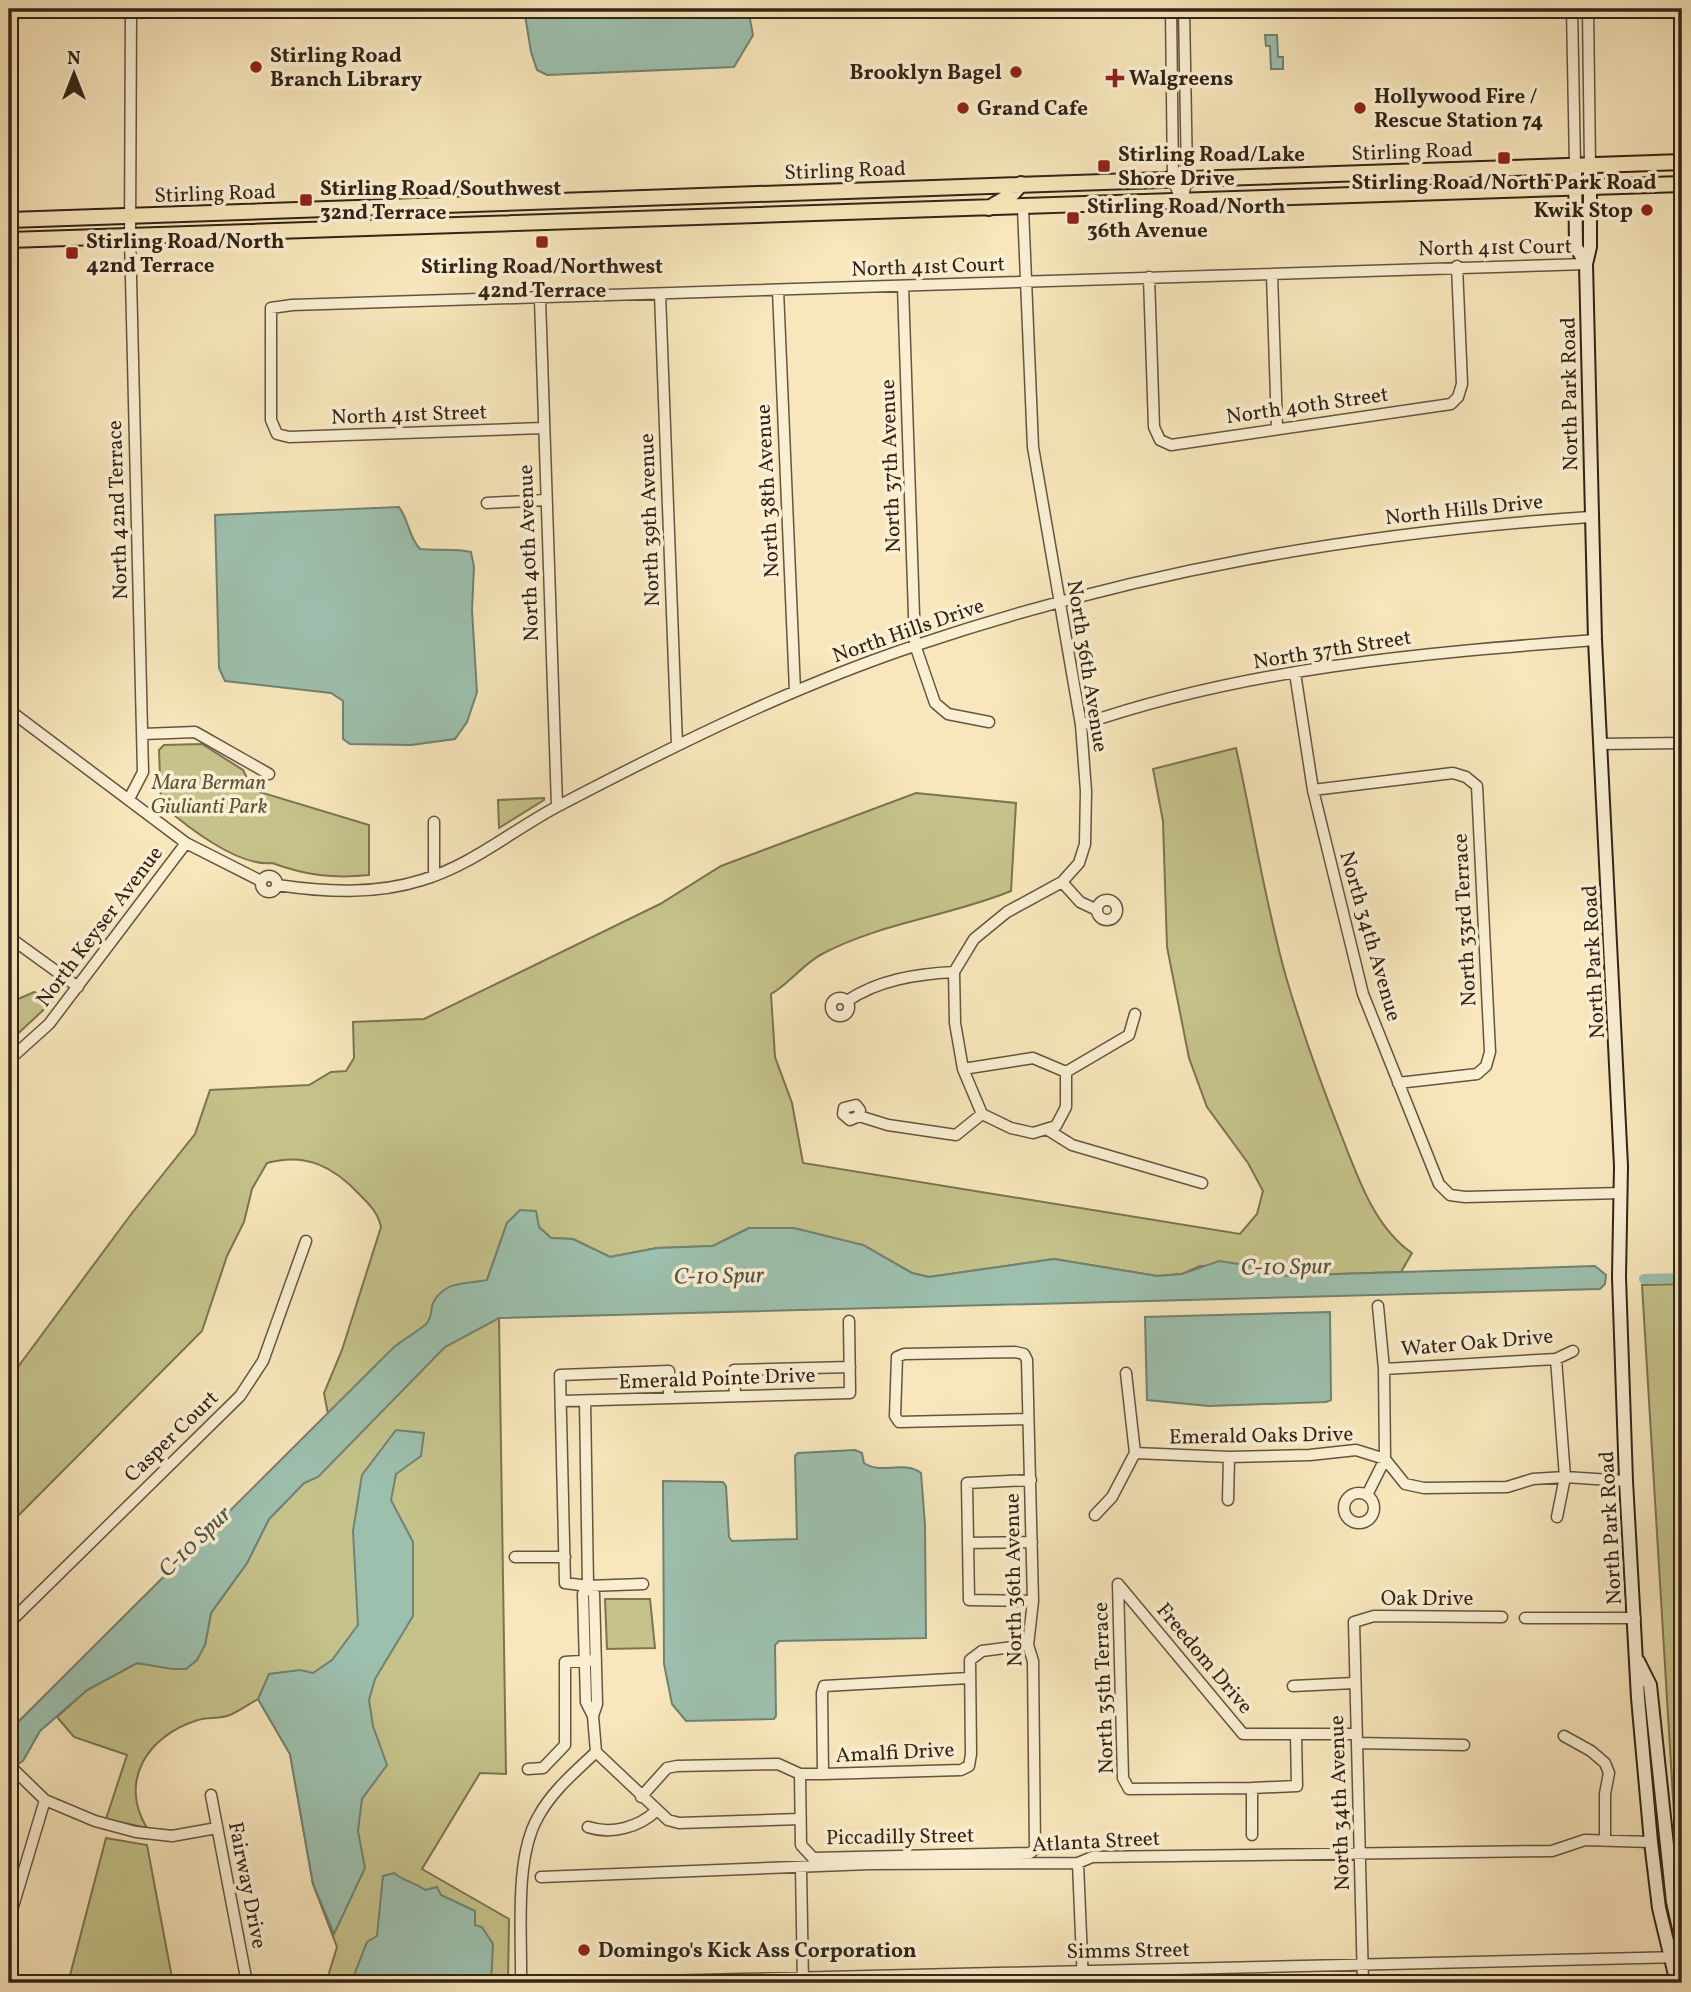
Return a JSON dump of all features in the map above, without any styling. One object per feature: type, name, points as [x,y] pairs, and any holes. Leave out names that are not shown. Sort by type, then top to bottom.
[{"type":"main road","name":"Stirling Road","points":[[9,220],[1682,162]]},
{"type":"main road","points":[[988,209],[1012,195],[1021,184]]},
{"type":"main road","name":"Stirling Road","points":[[9,240],[1182,203],[1682,184]]},
{"type":"main road","points":[[603,222],[606,211],[628,199]]},
{"type":"main road","points":[[474,205],[474,226]]},
{"type":"street","name":"North 42nd Terrace","points":[[129,799],[142,780],[143,734],[130,217],[131,9]]},
{"type":"street","points":[[1171,9],[1182,203]]},
{"type":"street","points":[[1180,178],[1184,9]]},
{"type":"street","points":[[1572,9],[1575,166]]},
{"type":"street","points":[[1588,9],[1590,166]]},
{"type":"street","points":[[1171,20],[1185,20]]},
{"type":"street","points":[[1573,37],[1579,38],[1589,53]]},
{"type":"street","name":"North Park Road","points":[[1575,166],[1576,247],[1586,264]]},
{"type":"street","name":"North Park Road","points":[[1590,166],[1590,247],[1586,264],[1590,517],[1621,1193],[1619,1277],[1626,1481],[1636,1657],[1651,1842],[1659,1908],[1678,1958],[1677,1983]]},
{"type":"street","name":"North 36th Avenue","points":[[954,972],[974,939],[1007,912],[1062,882],[1079,863],[1085,844],[1086,791],[1081,725],[1033,447],[1023,208]]},
{"type":"street","name":"North 41st Court","points":[[277,434],[271,420],[271,308],[1457,266],[1586,264]]},
{"type":"street","name":"North 40th Street","points":[[1149,277],[1154,427],[1160,440],[1171,444],[1451,404],[1458,397],[1462,384],[1457,266]]},
{"type":"street","points":[[1272,274],[1276,428]]},
{"type":"street","name":"North 37th Avenue","points":[[903,286],[915,645],[935,703],[948,714],[989,722]]},
{"type":"street","name":"North 38th Avenue","points":[[778,290],[795,691]]},
{"type":"street","name":"North 39th Avenue","points":[[660,294],[677,745]]},
{"type":"street","name":"North 40th Avenue","points":[[540,299],[556,806]]},
{"type":"street","name":"North 41st Street","points":[[277,434],[289,437],[543,428]]},
{"type":"street","points":[[487,503],[545,500]]},
{"type":"street","name":"North Hills Drive","points":[[186,843],[261,881],[271,876],[277,885],[335,891],[397,887],[435,876],[470,859],[556,806],[677,745],[795,691],[915,645],[1058,601],[1174,572],[1344,541],[1476,525],[1590,517]]},
{"type":"street","name":"North 37th Street","points":[[1081,725],[1135,706],[1295,673],[1428,653],[1594,640]]},
{"type":"street","name":"North 34th Avenue","points":[[1295,673],[1313,790],[1363,993],[1439,1184],[1450,1195],[1621,1193]]},
{"type":"street","points":[[9,710],[186,843]]},
{"type":"street","points":[[143,734],[195,732],[269,774]]},
{"type":"street","points":[[1600,744],[1682,743]]},
{"type":"street","name":"North 33rd Terrace","points":[[1313,790],[1453,773],[1466,777],[1477,786],[1490,1052],[1486,1066],[1477,1074],[1398,1083]]},
{"type":"street","points":[[434,822],[435,876]]},
{"type":"street","name":"North Keyser Avenue","points":[[9,1060],[49,1024],[186,843]]},
{"type":"street","points":[[1062,882],[1080,902],[1097,910]]},
{"type":"street","points":[[9,937],[78,987]]},
{"type":"street","points":[[847,1001],[864,989],[919,974],[954,972],[955,1023],[963,1069],[982,1114],[1011,1128],[1033,1133],[1056,1126],[1066,1107],[1066,1072]]},
{"type":"street","points":[[1066,1072],[1129,1035],[1135,1014]]},
{"type":"street","points":[[963,1069],[1033,1058],[1066,1072]]},
{"type":"street","points":[[859,1116],[888,1125],[956,1135],[982,1114]]},
{"type":"street","points":[[1048,1130],[1072,1145],[1202,1183]]},
{"type":"street","name":"Casper Court","points":[[9,1623],[240,1396],[263,1361],[306,1241]]},
{"type":"street","points":[[1367,1495],[1385,1459],[1384,1369],[1378,1306]]},
{"type":"street","points":[[735,1396],[734,1370],[850,1367],[849,1321]]},
{"type":"street","name":"Water Oak Drive","points":[[1384,1369],[1556,1359],[1573,1351]]},
{"type":"street","name":"North 36th Avenue","points":[[1028,1419],[899,1422],[895,1416],[897,1357],[904,1354],[1024,1354],[1027,1360],[1033,1601],[1028,1645],[1033,1661],[1035,1849]]},
{"type":"street","points":[[1556,1359],[1565,1477],[1557,1517]]},
{"type":"street","name":"Emerald Pointe Drive","points":[[562,1401],[850,1393],[850,1367]]},
{"type":"street","points":[[643,1584],[566,1585],[560,1375],[669,1371],[670,1398]]},
{"type":"street","points":[[1095,1515],[1112,1497],[1135,1453],[1126,1373]]},
{"type":"street","points":[[585,1401],[588,1586],[583,1594],[597,1704],[593,1716],[596,1752],[640,1797],[668,1820],[679,1823],[800,1819]]},
{"type":"street","name":"Emerald Oaks Drive","points":[[1135,1453],[1229,1457],[1310,1455],[1356,1450],[1385,1459]]},
{"type":"street","points":[[1228,1500],[1229,1457]]},
{"type":"street","points":[[1385,1459],[1405,1484],[1424,1488],[1507,1487],[1533,1479],[1565,1477],[1626,1481]]},
{"type":"street","points":[[1031,1480],[967,1483],[969,1600],[1033,1601]]},
{"type":"street","points":[[968,1543],[1032,1542]]},
{"type":"street","points":[[515,1557],[565,1557]]},
{"type":"street","name":"Freedom Drive","points":[[1118,1584],[1243,1734],[1296,1734],[1464,1745]]},
{"type":"street","name":"North 35th Terrace","points":[[1118,1584],[1123,1778],[1129,1789],[1252,1788]]},
{"type":"street","name":"Oak Drive","points":[[1354,1622],[1374,1616],[1502,1617]]},
{"type":"street","points":[[1525,1618],[1634,1618]]},
{"type":"street","name":"North 34th Avenue","points":[[1354,1622],[1363,1983]]},
{"type":"street","points":[[822,1774],[824,1686],[969,1678],[970,1660],[982,1651],[1028,1645]]},
{"type":"street","name":"North Park Road","points":[[1636,1657],[1650,1685],[1673,1902],[1682,1942]]},
{"type":"street","points":[[528,1769],[543,1768],[565,1745],[565,1662],[591,1660]]},
{"type":"street","name":"Amalfi Drive","points":[[640,1797],[667,1768],[677,1766],[778,1764],[800,1774],[961,1770],[969,1766],[969,1678]]},
{"type":"street","points":[[1293,1686],[1354,1683]]},
{"type":"street","points":[[1252,1835],[1252,1788],[1297,1786],[1296,1734]]},
{"type":"street","points":[[1563,1736],[1591,1751],[1605,1763],[1609,1773],[1605,1794],[1605,1841]]},
{"type":"street","points":[[522,1983],[524,1860],[529,1836],[538,1816],[557,1790],[596,1752]]},
{"type":"street","points":[[11,1767],[46,1800],[95,1821],[136,1832],[172,1836],[217,1828]]},
{"type":"street","name":"Piccadilly Street","points":[[800,1774],[801,1846],[813,1858],[1030,1853],[1035,1849]]},
{"type":"street","name":"Fairway Drive","points":[[211,1795],[247,1983]]},
{"type":"street","points":[[9,1920],[46,1800]]},
{"type":"street","points":[[588,1827],[631,1828],[642,1825],[656,1811]]},
{"type":"street","name":"Atlanta Street","points":[[541,1877],[801,1868],[1078,1863],[1092,1857],[1360,1856],[1552,1851],[1586,1840],[1651,1842]]},
{"type":"street","points":[[1078,1863],[1083,1983]]},
{"type":"street","points":[[801,1868],[803,1981]]},
{"type":"street","name":"Simms Street","points":[[575,1983],[803,1981],[1083,1971],[1678,1958]]},
{"type":"green space","name":"Mara Berman Giulianti Park","points":[[202,744],[243,770],[253,790],[369,825],[369,875],[319,875],[272,863],[258,863],[229,852],[184,823],[161,804],[159,750],[164,745]]},
{"type":"green space","points":[[1236,748],[1272,920],[1292,997],[1319,1077],[1361,1185],[1388,1230],[1412,1253],[1401,1272],[1273,1276],[1252,1266],[1200,1266],[1182,1274],[1157,1276],[1054,1259],[929,1277],[912,1273],[863,1245],[749,1228],[713,1246],[657,1248],[610,1257],[573,1239],[551,1238],[539,1227],[507,1223],[487,1280],[499,1318],[506,1774],[480,1773],[422,1869],[509,1919],[508,1983],[326,1983],[337,1947],[313,1884],[290,1754],[258,1699],[230,1715],[198,1720],[180,1727],[152,1748],[137,1777],[136,1793],[139,1810],[147,1828],[106,1819],[127,1755],[74,1737],[57,1717],[87,1690],[137,1663],[186,1669],[205,1645],[211,1613],[247,1563],[269,1519],[304,1483],[328,1414],[324,1393],[342,1350],[381,1227],[376,1213],[367,1202],[329,1170],[318,1164],[294,1159],[267,1163],[252,1189],[244,1222],[227,1256],[202,1331],[9,1525],[9,1379],[132,1213],[195,1134],[210,1090],[309,1085],[331,1072],[346,1071],[354,1058],[353,1022],[424,1019],[660,904],[721,866],[916,793],[1016,803],[1011,891],[844,943],[815,958],[771,994],[775,1057],[792,1103],[803,1163],[1240,1234],[1257,1214],[1263,1191],[1248,1163],[1207,1107],[1189,1058],[1167,947],[1163,821],[1153,769]]},
{"type":"green space","points":[[498,800],[544,800],[499,828]]},
{"type":"green space","points":[[34,992],[53,1001],[9,1042],[9,1003]]},
{"type":"green space","points":[[1682,1284],[1682,1893],[1677,1864],[1642,1285]]},
{"type":"green space","points":[[605,1599],[650,1599],[655,1648],[607,1649]]},
{"type":"green space","points":[[106,1838],[147,1845],[173,1983],[68,1983]]},
{"type":"water","points":[[524,9],[748,9],[753,35],[734,67],[547,75],[537,70],[531,52]]},
{"type":"water","points":[[1265,35],[1277,35],[1278,57],[1283,57],[1283,69],[1271,69],[1270,46],[1266,46]]},
{"type":"water","points":[[399,507],[420,549],[471,552],[474,567],[472,610],[477,692],[467,722],[455,739],[411,745],[350,744],[343,739],[343,701],[331,693],[225,681],[219,668],[215,515]]},
{"type":"water","points":[[520,1210],[536,1211],[539,1227],[551,1238],[573,1239],[610,1257],[657,1248],[713,1246],[749,1228],[794,1228],[863,1245],[912,1273],[929,1277],[1054,1259],[1157,1276],[1182,1274],[1219,1261],[1252,1266],[1274,1276],[1595,1266],[1606,1275],[1605,1284],[1600,1289],[499,1318],[445,1347],[318,1477],[304,1483],[269,1519],[247,1563],[211,1613],[205,1645],[197,1660],[186,1669],[137,1663],[87,1690],[40,1731],[23,1761],[9,1769],[9,1731],[394,1347],[426,1324],[431,1316],[433,1303],[444,1290],[457,1284],[487,1280],[507,1223]]},
{"type":"water","points":[[1330,1312],[1331,1400],[1209,1406],[1147,1400],[1145,1317]]},
{"type":"water","points":[[396,1430],[424,1433],[421,1456],[396,1474],[391,1500],[413,1542],[413,1616],[375,1679],[369,1700],[373,1726],[387,1765],[362,1799],[358,1831],[365,1868],[334,1934],[313,1884],[290,1754],[258,1699],[269,1674],[300,1670],[313,1673],[332,1660],[358,1625],[353,1531],[362,1475]]},
{"type":"water","points":[[855,1450],[862,1453],[864,1463],[870,1466],[907,1468],[921,1473],[925,1525],[926,1638],[779,1641],[775,1645],[774,1719],[686,1721],[672,1704],[664,1664],[663,1481],[723,1482],[726,1486],[729,1537],[732,1541],[797,1539],[795,1456],[798,1453]]},
{"type":"water","points":[[394,1873],[425,1890],[437,1887],[441,1895],[475,1911],[475,1925],[482,1927],[493,1944],[491,1983],[351,1983],[367,1942],[377,1936],[383,1876]]},
{"type":"waterway","name":"C-10 Spur","points":[[1644,1279],[1682,1278]]},
{"type":"place","name":"Stirling Road Branch Library","points":[[256,67]]},
{"type":"place","name":"Brooklyn Bagel","points":[[1016,72]]},
{"type":"place","name":"Walgreens","points":[[1115,78]]},
{"type":"place","name":"Grand Cafe","points":[[963,108]]},
{"type":"place","name":"Hollywood Fire / Rescue Station 74","points":[[1360,108]]},
{"type":"place","name":"Stirling Road/North Park Road","points":[[1504,158]]},
{"type":"place","name":"Stirling Road/Lake Shore Drive","points":[[1104,166]]},
{"type":"place","name":"Stirling Road/Southwest 32nd Terrace","points":[[306,200]]},
{"type":"place","name":"Kwik Stop","points":[[1647,210]]},
{"type":"place","name":"Stirling Road/North 36th Avenue","points":[[1073,218]]},
{"type":"place","name":"Stirling Road/Northwest 42nd Terrace","points":[[542,242]]},
{"type":"place","name":"Stirling Road/North 42nd Terrace","points":[[72,253]]},
{"type":"place","name":"Domingo's Kick Ass Corporation","points":[[584,1950]]}]
